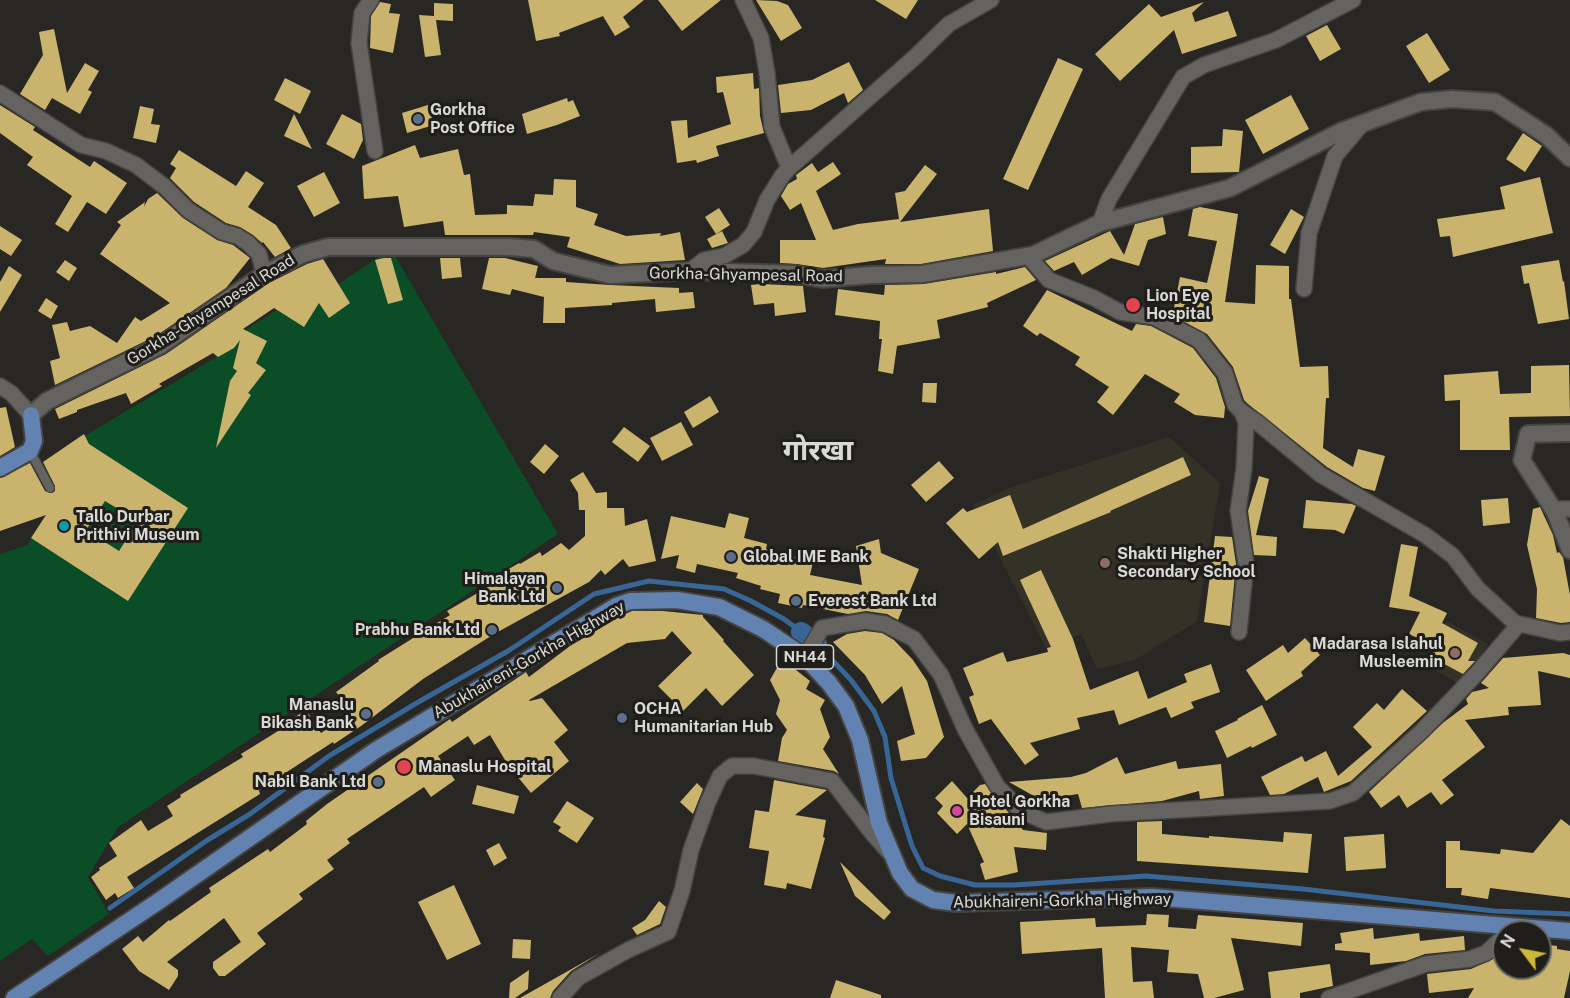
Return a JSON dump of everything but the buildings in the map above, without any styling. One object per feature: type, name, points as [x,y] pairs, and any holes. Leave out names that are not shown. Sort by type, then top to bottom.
[{"type":"main road","points":[[0,468],[30,451],[34,441],[31,415]]},
{"type":"main road","name":"Abukhaireni-Gorkha Highway","points":[[14,998],[156,903],[376,750],[616,606],[630,601],[677,600],[719,607],[763,629],[805,657],[846,706],[860,740],[879,823],[900,873],[912,889],[933,900],[956,903],[1152,897],[1492,927]]},
{"type":"main road","name":"Abukhaireni-Gorkha Highway","points":[[1552,931],[1570,931]]},
{"type":"street","points":[[371,0],[362,13],[358,43],[375,152]]},
{"type":"street","points":[[743,0],[761,38],[772,127],[789,168]]},
{"type":"street","points":[[690,271],[704,260],[724,256],[743,245],[754,232],[767,200],[789,168],[949,24],[991,0]]},
{"type":"street","points":[[1101,223],[1109,199],[1183,77],[1204,65],[1276,40],[1353,0]]},
{"type":"street","points":[[0,93],[81,145],[106,152],[136,165],[165,187],[188,210],[222,232],[237,236],[248,243],[259,254],[264,274]]},
{"type":"street","name":"Gorkha-Ghyampesal Road","points":[[31,415],[47,401],[161,345],[264,274],[303,254],[328,248],[484,246],[534,249],[554,261],[610,275],[690,271],[795,274],[822,279],[922,274],[1028,256],[1101,223],[1230,188],[1342,131],[1421,102],[1452,99],[1495,102],[1546,135],[1570,158]]},
{"type":"street","points":[[1304,289],[1309,233],[1335,156],[1363,123]]},
{"type":"street","points":[[1028,256],[1049,280],[1094,298],[1120,312],[1154,317],[1199,340],[1225,373],[1235,405],[1320,475],[1408,524],[1453,556],[1478,590],[1515,623],[1560,633],[1570,632]]},
{"type":"street","points":[[0,386],[11,393],[31,415]]},
{"type":"street","points":[[1239,632],[1245,564],[1238,512],[1244,468],[1246,423],[1242,412]]},
{"type":"street","points":[[1570,433],[1528,434],[1522,460],[1562,509],[1570,550]]},
{"type":"street","points":[[805,657],[822,628],[865,621],[885,624],[914,639],[941,675],[965,729],[997,786],[1021,811],[1046,822],[1122,813],[1330,801],[1353,793],[1422,731],[1478,672],[1519,624]]},
{"type":"street","points":[[560,998],[578,978],[628,950],[668,932],[682,891],[691,849],[708,802],[720,776],[732,766],[754,766],[832,781],[872,833],[890,852]]},
{"type":"street","points":[[1329,998],[1426,963],[1470,959],[1486,953],[1492,947]]},
{"type":"lane","points":[[30,451],[50,488]]},
{"type":"shaded area","name":"Shakti Higher Secondary School","points":[[1169,437],[1220,483],[1197,621],[1135,660],[1097,669],[1081,634],[1046,648],[973,505],[1009,488]]},
{"type":"shaded area","name":"Madarasa Islahul Musleemin","points":[[1447,621],[1488,644],[1458,683],[1422,663]]},
{"type":"green space","points":[[391,249],[558,534],[118,827],[88,877],[109,914],[48,956],[32,939],[0,961],[0,554],[28,545],[82,451],[83,437],[220,355],[245,337],[244,331],[291,301],[314,300]]},
{"type":"waterway","points":[[110,908],[206,841],[250,814],[329,756],[508,651],[594,594],[649,581],[724,589],[784,619],[801,632]]},
{"type":"waterway","points":[[801,632],[817,644]]},
{"type":"waterway","points":[[817,644],[851,680],[874,711],[885,737],[891,778],[912,846],[923,868],[940,876],[975,885],[1015,885],[1146,876],[1303,889],[1494,911],[1570,914]]},
{"type":"place","name":"Gorkha Post Office","points":[[418,119]]},
{"type":"place","name":"Lion Eye Hospital","points":[[1133,305]]},
{"type":"place","name":"Tallo Durbar Prithivi Museum","points":[[64,526]]},
{"type":"place","name":"Global IME Bank","points":[[731,557]]},
{"type":"place","name":"Shakti Higher Secondary School","points":[[1105,563]]},
{"type":"place","name":"Himalayan Bank Ltd","points":[[557,588]]},
{"type":"place","name":"Everest Bank Ltd","points":[[796,601]]},
{"type":"place","name":"Prabhu Bank Ltd","points":[[492,630]]},
{"type":"place","name":"Madarasa Islahul Musleemin","points":[[1455,653]]},
{"type":"place","name":"Manaslu Bikash Bank","points":[[366,714]]},
{"type":"place","name":"OCHA Humanitarian Hub","points":[[622,718]]},
{"type":"place","name":"Manaslu Hospital","points":[[404,767]]},
{"type":"place","name":"Nabil Bank Ltd","points":[[378,782]]},
{"type":"place","name":"Hotel Gorkha Bisauni","points":[[957,811]]},
{"type":"district","name":"गोरखा","points":[[818,451]]}]
